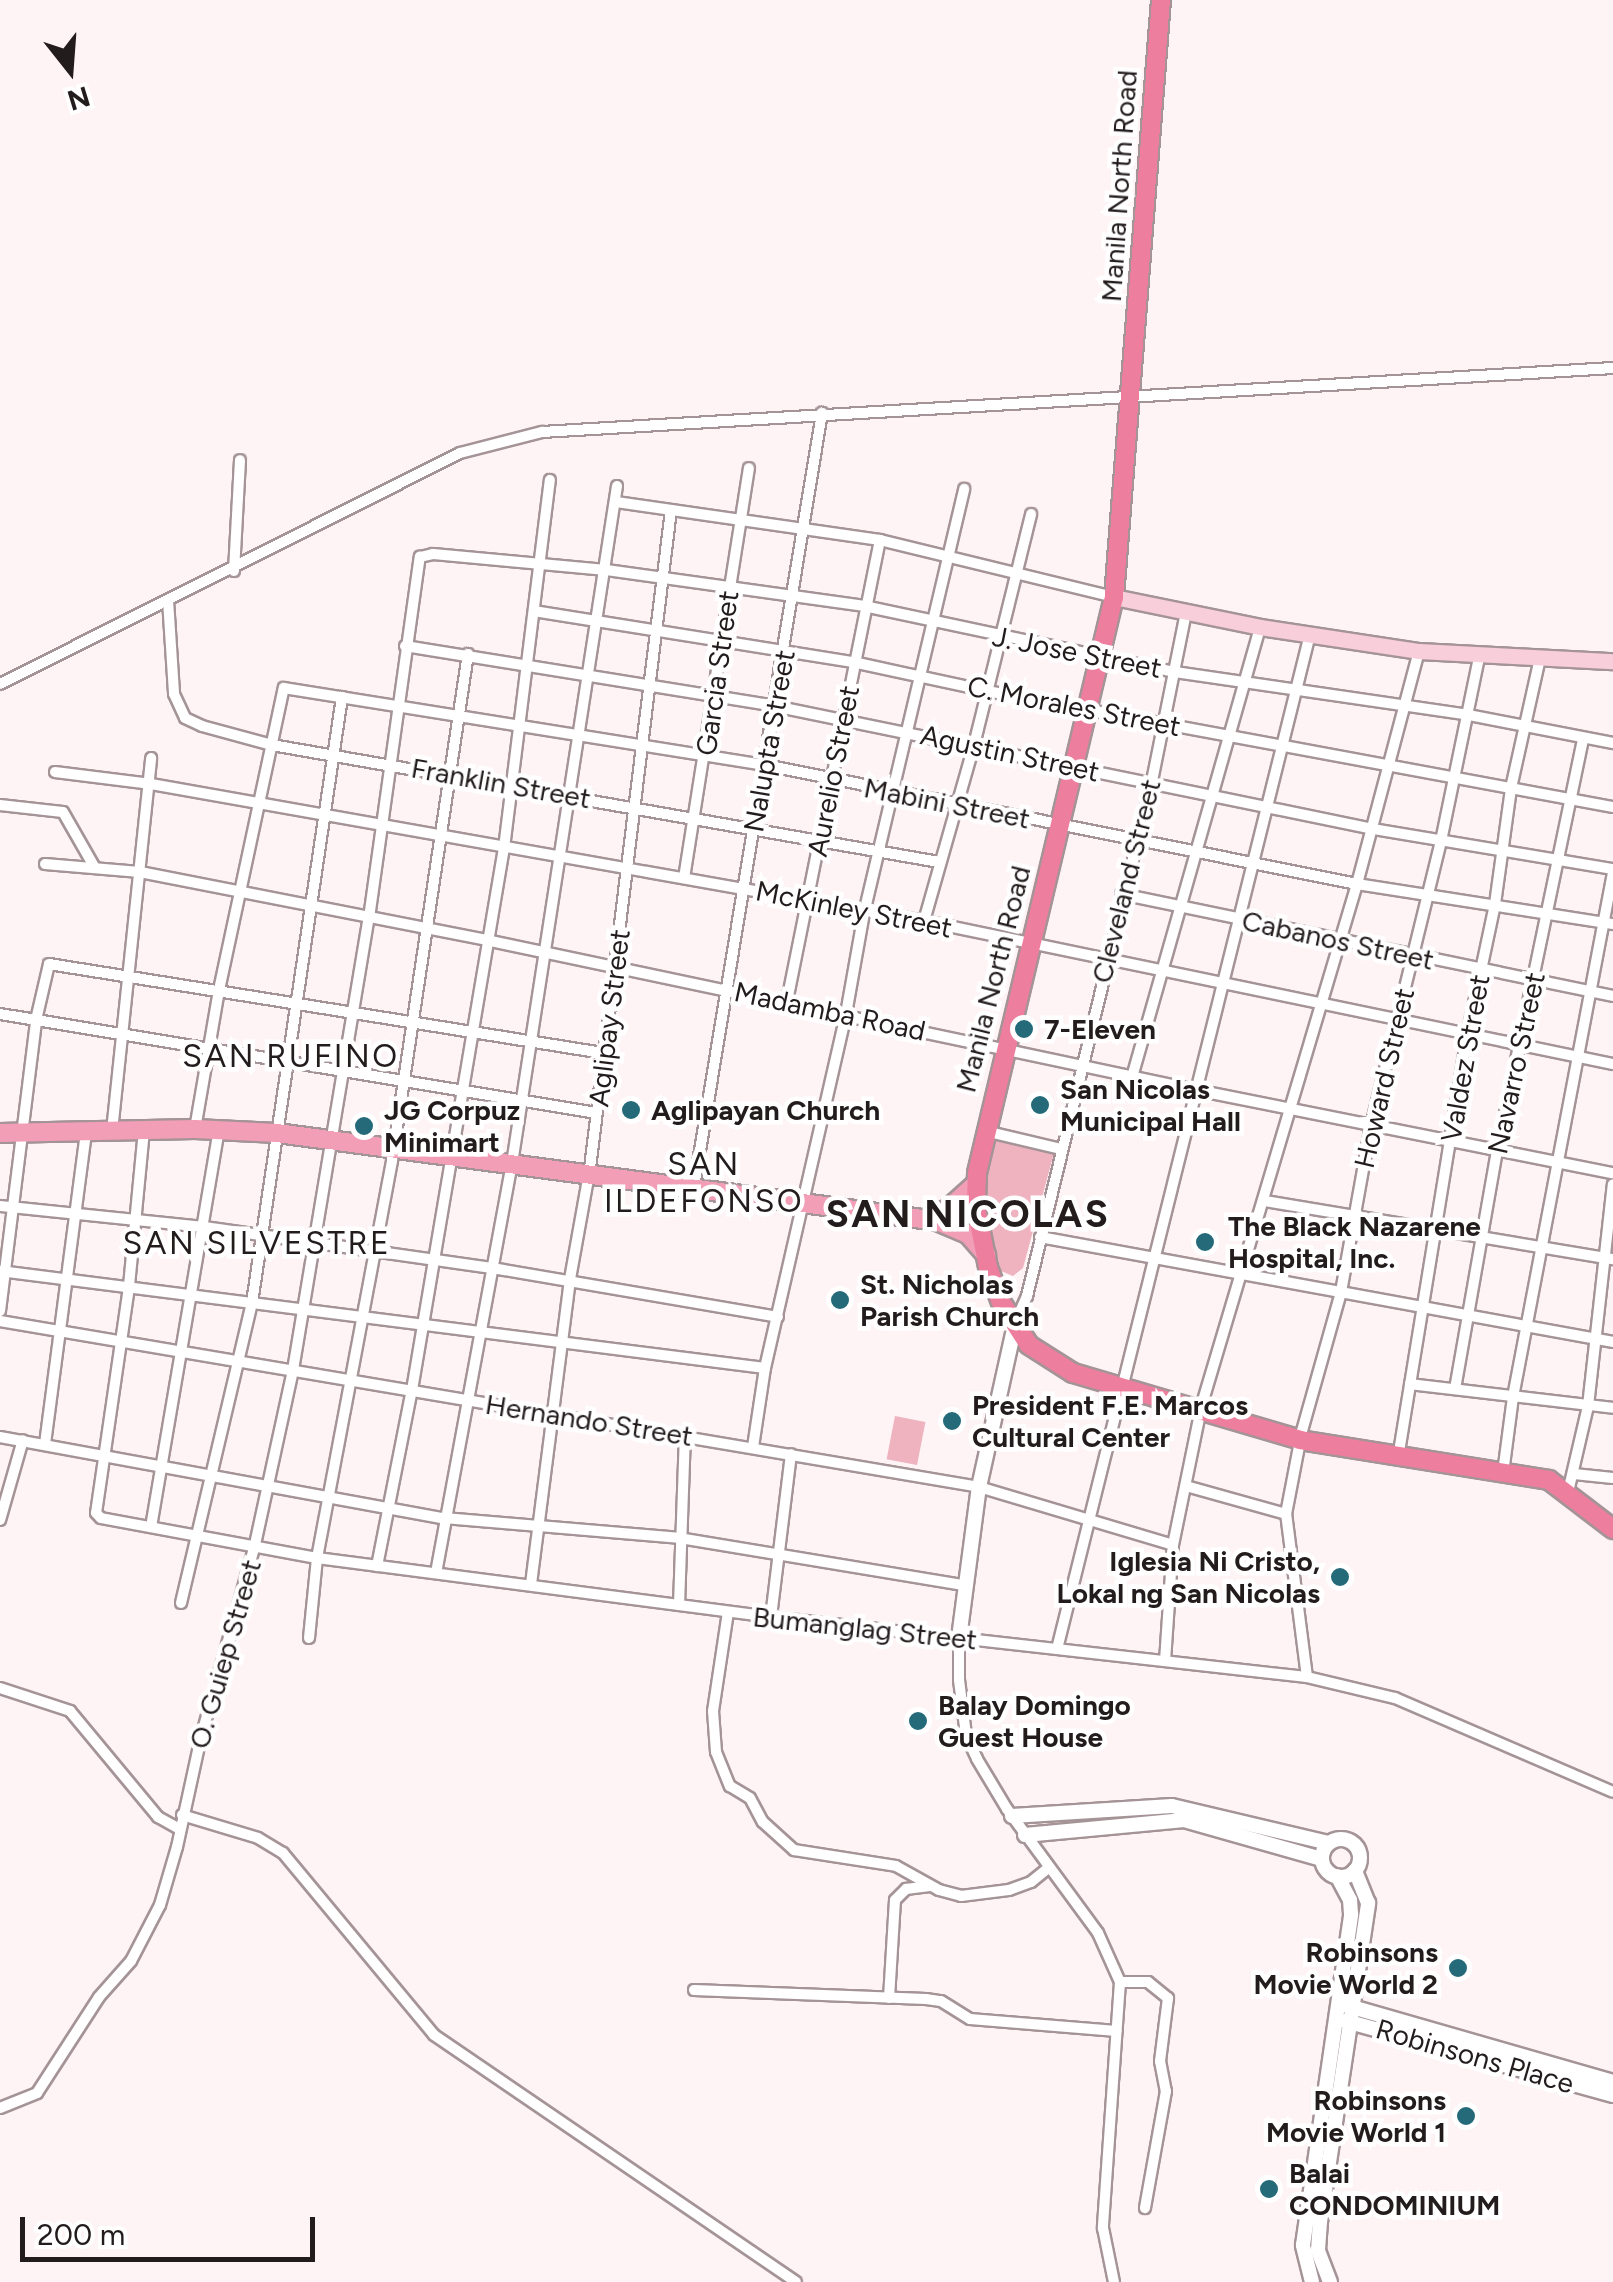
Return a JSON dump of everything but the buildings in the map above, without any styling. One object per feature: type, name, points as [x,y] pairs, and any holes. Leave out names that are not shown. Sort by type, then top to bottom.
[{"type":"highway","name":"Manila North Road","points":[[1160,0],[1114,597],[985,1131],[976,1184],[986,1256],[1002,1302],[1015,1324],[1029,1345],[1054,1364],[1200,1414],[1300,1440],[1571,1483],[1613,1529]]},
{"type":"main road","points":[[1114,597],[1260,627],[1419,650],[1479,657],[1613,661]]},
{"type":"main road","points":[[0,1134],[195,1129],[277,1133],[922,1219],[968,1234],[986,1256]]},
{"type":"main road","points":[[922,1219],[948,1209],[976,1184]]},
{"type":"street","points":[[0,684],[477,446],[551,431],[1613,368]]},
{"type":"street","name":"Nalupta Street","points":[[694,1186],[822,413]]},
{"type":"street","points":[[234,570],[240,460]]},
{"type":"street","name":"Garcia Street","points":[[684,878],[749,468]]},
{"type":"street","points":[[378,1566],[412,1390],[504,848],[550,480]]},
{"type":"street","points":[[436,1572],[512,1163],[618,486]]},
{"type":"street","points":[[752,1447],[765,1368],[846,1014],[864,912],[964,489]]},
{"type":"street","points":[[616,502],[880,540],[1114,597]]},
{"type":"street","name":"Aglipay Street","points":[[531,1584],[570,1279],[590,1172],[644,747],[659,578],[671,510]]},
{"type":"street","points":[[924,921],[974,745],[1031,514]]},
{"type":"street","name":"Aurelio Street","points":[[787,1002],[880,540]]},
{"type":"street","name":"J. Jose Street","points":[[405,646],[420,557],[432,554],[606,570],[864,606],[1175,672],[1469,715],[1613,743]]},
{"type":"street","name":"Franklin Street","points":[[168,600],[172,680],[180,711],[202,726],[272,744],[938,862]]},
{"type":"street","name":"C. Morales Street","points":[[534,611],[853,662],[986,691],[1613,807]]},
{"type":"street","name":"Cleveland Street","points":[[1015,1324],[1152,781],[1186,612]]},
{"type":"street","points":[[1132,1077],[1260,627]]},
{"type":"street","points":[[1057,1649],[1158,1258],[1310,634]]},
{"type":"street","name":"Agustin Street","points":[[405,646],[528,662],[774,706],[1152,781],[1267,808],[1613,871]]},
{"type":"street","name":"O. Guiep Street","points":[[0,2108],[37,2093],[99,1997],[143,1942],[160,1905],[254,1550],[293,1370],[369,918],[405,646]]},
{"type":"street","points":[[1165,1660],[1173,1544],[1200,1414],[1357,884],[1419,650]]},
{"type":"street","points":[[308,1638],[317,1558],[393,1148],[468,654]]},
{"type":"street","name":"Howard Street","points":[[1308,1677],[1286,1514],[1300,1440],[1341,1292],[1371,1126],[1456,777],[1479,657]]},
{"type":"street","name":"Valdez Street","points":[[1398,1458],[1467,1036],[1495,904],[1511,788],[1540,658]]},
{"type":"street","name":"Mabini Street","points":[[272,744],[281,691],[288,688],[765,765],[1255,865],[1608,924]]},
{"type":"street","points":[[181,1604],[241,1363],[252,1303],[342,697]]},
{"type":"street","name":"Navarro Street","points":[[1455,1389],[1496,1151],[1583,738]]},
{"type":"street","points":[[195,1129],[208,1048],[272,744]]},
{"type":"street","points":[[112,1131],[151,758]]},
{"type":"street","name":"McKinley Street","points":[[55,772],[151,784],[924,921],[1519,1048],[1613,1064]]},
{"type":"street","points":[[0,805],[63,812],[95,868]]},
{"type":"street","name":"Madamba Road","points":[[45,864],[140,872],[428,928],[1288,1110],[1613,1173]]},
{"type":"street","points":[[1503,1473],[1556,1164],[1608,924],[1613,871]]},
{"type":"street","name":"Cabanos Street","points":[[1121,894],[1613,996]]},
{"type":"street","points":[[0,1311],[16,1208],[36,1020],[49,964],[603,1053]]},
{"type":"street","points":[[0,1014],[597,1113]]},
{"type":"street","points":[[106,1456],[129,1287],[144,1130]]},
{"type":"street","points":[[151,1527],[220,1130]]},
{"type":"street","points":[[985,1131],[1061,1148]]},
{"type":"street","points":[[46,1444],[86,1132]]},
{"type":"street","points":[[1613,1184],[1608,1258],[1588,1406],[1571,1483],[1613,1478]]},
{"type":"street","points":[[1265,1201],[1608,1258]]},
{"type":"street","points":[[0,1206],[375,1251],[570,1279],[778,1317]]},
{"type":"street","points":[[1040,1237],[1420,1310],[1613,1342]]},
{"type":"street","points":[[4,1272],[765,1368]]},
{"type":"street","name":"Hernando Street","points":[[0,1321],[979,1487],[1173,1544]]},
{"type":"street","points":[[1015,1324],[962,1585],[959,1680],[966,1734],[1012,1816],[1098,1933],[1120,1982],[1103,2228],[1103,2246],[1114,2282]]},
{"type":"street","points":[[1410,1384],[1613,1408]]},
{"type":"street","points":[[678,1606],[685,1435]]},
{"type":"street","points":[[0,1436],[443,1518],[537,1529],[679,1538],[962,1585]]},
{"type":"street","points":[[0,1520],[23,1440]]},
{"type":"street","points":[[771,1618],[790,1454]]},
{"type":"street","name":"Bumanglag Street","points":[[106,1456],[96,1512],[101,1518],[254,1550],[678,1606],[1308,1677],[1396,1698],[1613,1792]]},
{"type":"street","points":[[1186,1486],[1286,1514]]},
{"type":"street","points":[[728,1612],[713,1728],[723,1775],[730,1786],[750,1798],[763,1822],[799,1853],[896,1866],[931,1886],[961,1896],[1009,1890],[1030,1882],[1048,1868]]},
{"type":"street","points":[[0,1688],[70,1711],[158,1817],[180,1829]]},
{"type":"street","points":[[1012,1816],[1172,1806],[1329,1843],[1338,1839],[1354,1844],[1360,1858],[1355,1870],[1368,1903],[1359,1979],[1345,2013],[1348,2046],[1304,2244],[1312,2282]]},
{"type":"street","points":[[182,1815],[258,1838],[283,1852],[434,2035],[796,2282]]},
{"type":"street","points":[[1025,1835],[1184,1820],[1322,1860],[1337,1876],[1350,1900],[1351,1914],[1345,2013],[1318,2250],[1330,2282]]},
{"type":"street","points":[[1322,1860],[1329,1843]]},
{"type":"street","points":[[1337,1876],[1355,1870]]},
{"type":"street","points":[[889,1998],[895,1900],[906,1889],[931,1886]]},
{"type":"street","points":[[1348,2046],[1377,2021],[1359,1979]]},
{"type":"street","points":[[1120,1982],[1148,1982],[1168,1998],[1160,2061],[1167,2087],[1145,2208]]},
{"type":"street","points":[[694,1990],[941,2001],[978,2020],[1118,2032]]},
{"type":"street","name":"Robinsons Place","points":[[1345,2013],[1613,2082]]},
{"type":"street","name":"Robinsons Place","points":[[1377,2021],[1613,2095]]},
{"type":"shaded area","points":[[991,1137],[1054,1153],[1023,1268],[1013,1276],[1001,1271],[991,1232],[983,1177]]},
{"type":"shaded area","points":[[895,1416],[925,1422],[917,1465],[887,1459]]},
{"type":"place","name":"7-Eleven","points":[[1024,1029]]},
{"type":"place","name":"San Nicolas Municipal Hall","points":[[1040,1105]]},
{"type":"place","name":"Aglipayan Church","points":[[631,1110]]},
{"type":"place","name":"JG Corpuz Minimart","points":[[364,1126]]},
{"type":"place","name":"The Black Nazarene Hospital, Inc.","points":[[1205,1242]]},
{"type":"place","name":"St. Nicholas Parish Church","points":[[840,1300]]},
{"type":"place","name":"President F.E. Marcos Cultural Center","points":[[952,1421]]},
{"type":"place","name":"Iglesia Ni Cristo, Lokal ng San Nicolas","points":[[1340,1577]]},
{"type":"place","name":"Balay Domingo Guest House","points":[[918,1721]]},
{"type":"place","name":"Robinsons Movie World 2","points":[[1458,1968]]},
{"type":"place","name":"Robinsons Movie World 1","points":[[1466,2116]]},
{"type":"place","name":"Balai CONDOMINIUM","points":[[1269,2189]]},
{"type":"district","name":"SAN RUFINO","points":[[291,1056]]},
{"type":"district","name":"SAN ILDEFONSO","points":[[704,1184]]},
{"type":"district","name":"SAN NICOLAS","points":[[968,1215]]},
{"type":"district","name":"SAN SILVESTRE","points":[[257,1243]]}]
